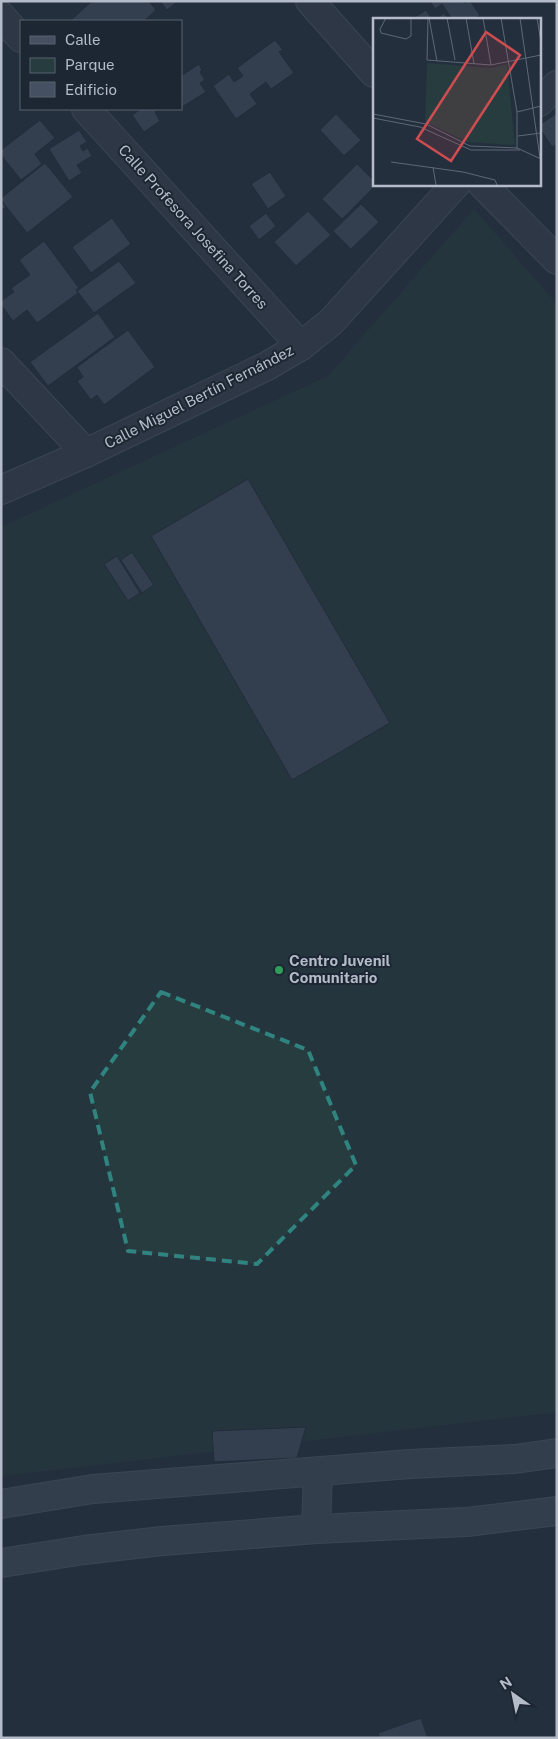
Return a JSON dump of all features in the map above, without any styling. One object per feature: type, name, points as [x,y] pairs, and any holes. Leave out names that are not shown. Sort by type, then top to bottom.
[{"type":"street","points":[[310,1],[373,71]]},
{"type":"street","points":[[1,16],[20,37]]},
{"type":"street","points":[[540,101],[557,85]]},
{"type":"street","name":"Calle Profesora Josefina Torres","points":[[87,110],[301,346]]},
{"type":"street","name":"Calle Miguel Bertín Fernández","points":[[1,490],[86,453],[268,366],[301,346],[331,322],[455,185]]},
{"type":"street","points":[[483,185],[557,260]]},
{"type":"street","points":[[1,362],[86,453]]},
{"type":"street","points":[[1,1504],[93,1489],[410,1464],[515,1459],[557,1453]]},
{"type":"street","points":[[316,1529],[318,1472]]},
{"type":"street","points":[[1,1564],[84,1550],[162,1541],[316,1529],[467,1522],[557,1511]]},
{"type":"highlighted area","points":[[161,992],[308,1050],[356,1165],[257,1264],[128,1251],[90,1092]]},
{"type":"green space","name":"Centro Juvenil Comunitario","points":[[474,209],[557,304],[557,1412],[1,1476],[1,527],[328,376]]},
{"type":"building","points":[[92,1],[149,1],[156,10],[145,20],[71,20]]},
{"type":"building","points":[[160,1],[178,1],[167,10]]},
{"type":"building","points":[[430,1],[463,1],[464,3],[470,1],[480,15],[476,18],[451,18],[442,4],[435,9]]},
{"type":"building","points":[[426,10],[431,18],[414,18]]},
{"type":"building","points":[[444,13],[447,18],[437,18]]},
{"type":"building","points":[[275,40],[283,50],[279,52],[294,73],[271,89],[266,82],[250,94],[257,104],[236,119],[213,86],[229,74],[234,82],[243,76],[237,68]]},
{"type":"building","points":[[199,64],[202,70],[200,72],[205,80],[200,83],[206,92],[182,107],[182,75]]},
{"type":"building","points":[[140,110],[158,110],[155,112],[160,121],[144,132],[132,115]]},
{"type":"building","points":[[557,113],[557,144],[552,147],[540,129],[540,124]]},
{"type":"building","points":[[336,114],[361,140],[344,156],[320,130]]},
{"type":"building","points":[[40,120],[55,138],[35,154],[42,164],[21,180],[1,155],[1,150]]},
{"type":"building","points":[[79,130],[87,142],[80,146],[83,151],[88,148],[92,156],[77,165],[82,173],[69,181],[49,149]]},
{"type":"building","points":[[45,163],[73,197],[27,233],[1,198]]},
{"type":"building","points":[[357,164],[373,180],[373,185],[376,185],[342,219],[322,199]]},
{"type":"building","points":[[270,172],[286,196],[268,209],[251,184]]},
{"type":"building","points":[[1,201],[6,207],[1,211]]},
{"type":"building","points":[[361,204],[379,222],[351,249],[333,231]]},
{"type":"building","points":[[308,211],[331,235],[296,266],[274,242]]},
{"type":"building","points":[[266,213],[276,226],[259,240],[249,226]]},
{"type":"building","points":[[112,218],[131,244],[91,273],[72,247]]},
{"type":"building","points":[[44,241],[79,288],[76,290],[78,293],[37,323],[27,310],[13,321],[1,305],[1,301],[14,292],[11,288],[30,275],[19,260]]},
{"type":"building","points":[[119,261],[136,283],[94,313],[77,291]]},
{"type":"building","points":[[98,313],[115,337],[48,386],[30,362]]},
{"type":"building","points":[[128,330],[155,367],[104,405],[97,395],[91,400],[77,381],[83,377],[77,367]]},
{"type":"building","points":[[248,479],[390,723],[292,780],[151,536]]},
{"type":"building","points":[[132,552],[154,585],[142,593],[121,560]]},
{"type":"building","points":[[117,556],[140,593],[128,601],[104,564]]},
{"type":"building","points":[[306,1427],[297,1458],[214,1462],[212,1431]]},
{"type":"building","points":[[421,1718],[428,1738],[380,1738],[378,1733]]},
{"type":"place","name":"Centro Juvenil Comunitario","points":[[279,970]]}]
